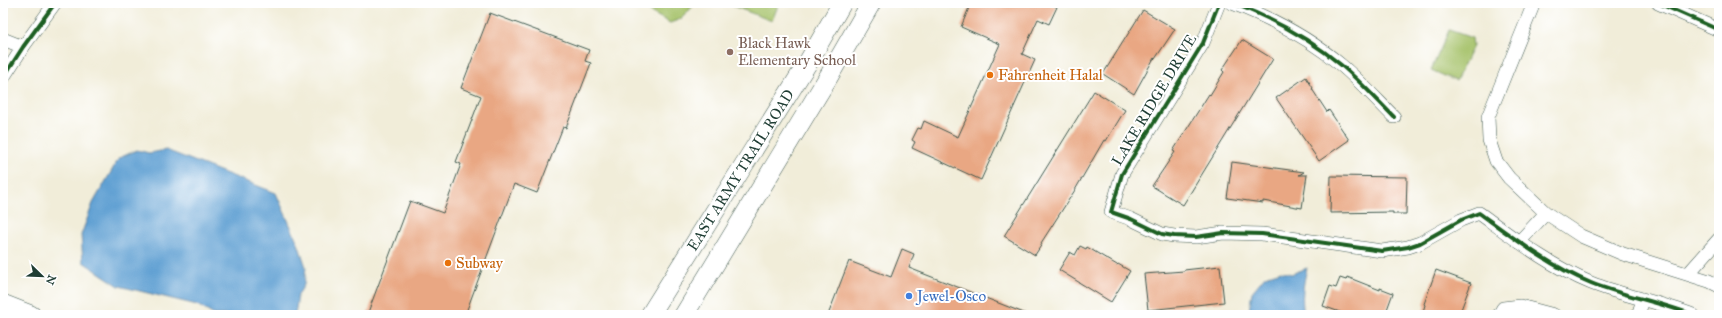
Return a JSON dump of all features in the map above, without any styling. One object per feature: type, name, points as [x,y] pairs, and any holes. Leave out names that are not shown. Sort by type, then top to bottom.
[{"type":"main road","name":"EAST ARMY TRAIL ROAD","points":[[650,315],[803,71],[842,3]]},
{"type":"main road","name":"EAST ARMY TRAIL ROAD","points":[[684,315],[825,83],[871,3]]},
{"type":"main road","points":[[3,304],[31,315]]},
{"type":"street","points":[[3,78],[22,47],[55,3]]},
{"type":"street","name":"LAKE RIDGE DRIVE","points":[[1220,3],[1203,43],[1122,174],[1111,212],[1131,219],[1156,231],[1174,236],[1196,237],[1223,233],[1262,234],[1382,250],[1408,248],[1461,220],[1479,213],[1519,242]]},
{"type":"street","points":[[1232,3],[1254,11],[1288,28],[1330,56],[1343,66],[1394,117]]},
{"type":"street","points":[[1534,3],[1488,117],[1489,140],[1496,161],[1509,178],[1546,213],[1581,236],[1623,254],[1688,274],[1719,286]]},
{"type":"street","points":[[1658,3],[1719,30]]},
{"type":"street","points":[[3,39],[22,47]]},
{"type":"street","points":[[1546,213],[1519,242],[1542,257],[1589,282],[1613,291],[1693,315]]},
{"type":"street","points":[[1688,274],[1719,239]]},
{"type":"street","points":[[1638,315],[1643,300]]},
{"type":"street","points":[[1499,315],[1504,308],[1520,306],[1554,315]]},
{"type":"green space","points":[[652,3],[696,3],[681,19],[670,23],[650,12]]},
{"type":"green space","points":[[725,3],[779,3],[772,21]]},
{"type":"green space","points":[[1449,30],[1472,38],[1473,46],[1456,81],[1431,70]]},
{"type":"water","points":[[137,150],[149,153],[166,150],[276,193],[298,243],[306,267],[304,285],[298,295],[295,315],[214,315],[197,305],[119,286],[83,262],[81,235],[93,203],[119,158]]},
{"type":"water","points":[[1307,268],[1303,292],[1304,315],[1244,315],[1249,311],[1252,292],[1265,276],[1281,271],[1291,274]]},
{"type":"building","points":[[971,3],[1047,3],[1057,7],[1049,24],[1038,19],[1022,54],[1035,60],[981,180],[912,148],[915,142],[912,140],[918,128],[921,129],[924,121],[958,137],[1000,44],[961,27]]},
{"type":"building","points":[[1143,10],[1175,29],[1155,59],[1154,58],[1134,94],[1103,74]]},
{"type":"building","points":[[490,13],[589,50],[585,61],[591,63],[566,128],[563,127],[537,193],[514,184],[465,315],[367,315],[410,201],[443,213],[461,164],[456,162],[481,96],[461,88]]},
{"type":"building","points":[[1242,40],[1273,59],[1183,205],[1152,186],[1175,152],[1173,151],[1209,94],[1210,95],[1224,72],[1222,70]]},
{"type":"building","points":[[1306,77],[1327,112],[1329,110],[1349,140],[1319,161],[1276,98]]},
{"type":"building","points":[[1094,91],[1125,110],[1106,141],[1104,140],[1035,255],[1004,236]]},
{"type":"building","points":[[1232,162],[1304,172],[1299,175],[1307,175],[1302,208],[1263,201],[1263,203],[1227,198]]},
{"type":"building","points":[[1331,176],[1407,177],[1406,214],[1393,214],[1393,212],[1330,213]]},
{"type":"building","points":[[1080,246],[1086,249],[1087,247],[1130,271],[1111,302],[1059,270],[1070,252],[1075,255]]},
{"type":"building","name":"Jewel-Osco","points":[[902,249],[914,254],[909,268],[1029,315],[828,315],[849,261],[891,277]]},
{"type":"building","points":[[1220,266],[1224,302],[1148,310],[1144,274],[1184,271]]},
{"type":"building","points":[[1436,270],[1471,283],[1459,315],[1422,315],[1424,304]]},
{"type":"building","points":[[1347,277],[1380,290],[1380,288],[1393,293],[1385,315],[1348,315],[1323,306],[1330,286],[1336,288],[1340,278],[1346,280]]},
{"type":"cycle path","points":[[3,78],[23,47],[55,3]]},
{"type":"cycle path","points":[[1219,3],[1203,43],[1122,174],[1111,212],[1131,219],[1162,234],[1174,236],[1196,237],[1223,233],[1262,234],[1382,251],[1408,247],[1420,243],[1461,220],[1479,213],[1506,233],[1561,269],[1604,288],[1668,306],[1693,315]]},
{"type":"cycle path","points":[[1232,3],[1261,15],[1303,37],[1329,55],[1362,84],[1394,117]]},
{"type":"cycle path","points":[[1658,3],[1719,30]]},
{"type":"place","name":"Black Hawk Elementary School","points":[[730,52]]},
{"type":"place","name":"Fahrenheit Halal","points":[[990,75]]},
{"type":"place","name":"Subway","points":[[448,263]]},
{"type":"place","name":"Jewel-Osco","points":[[909,296]]}]
